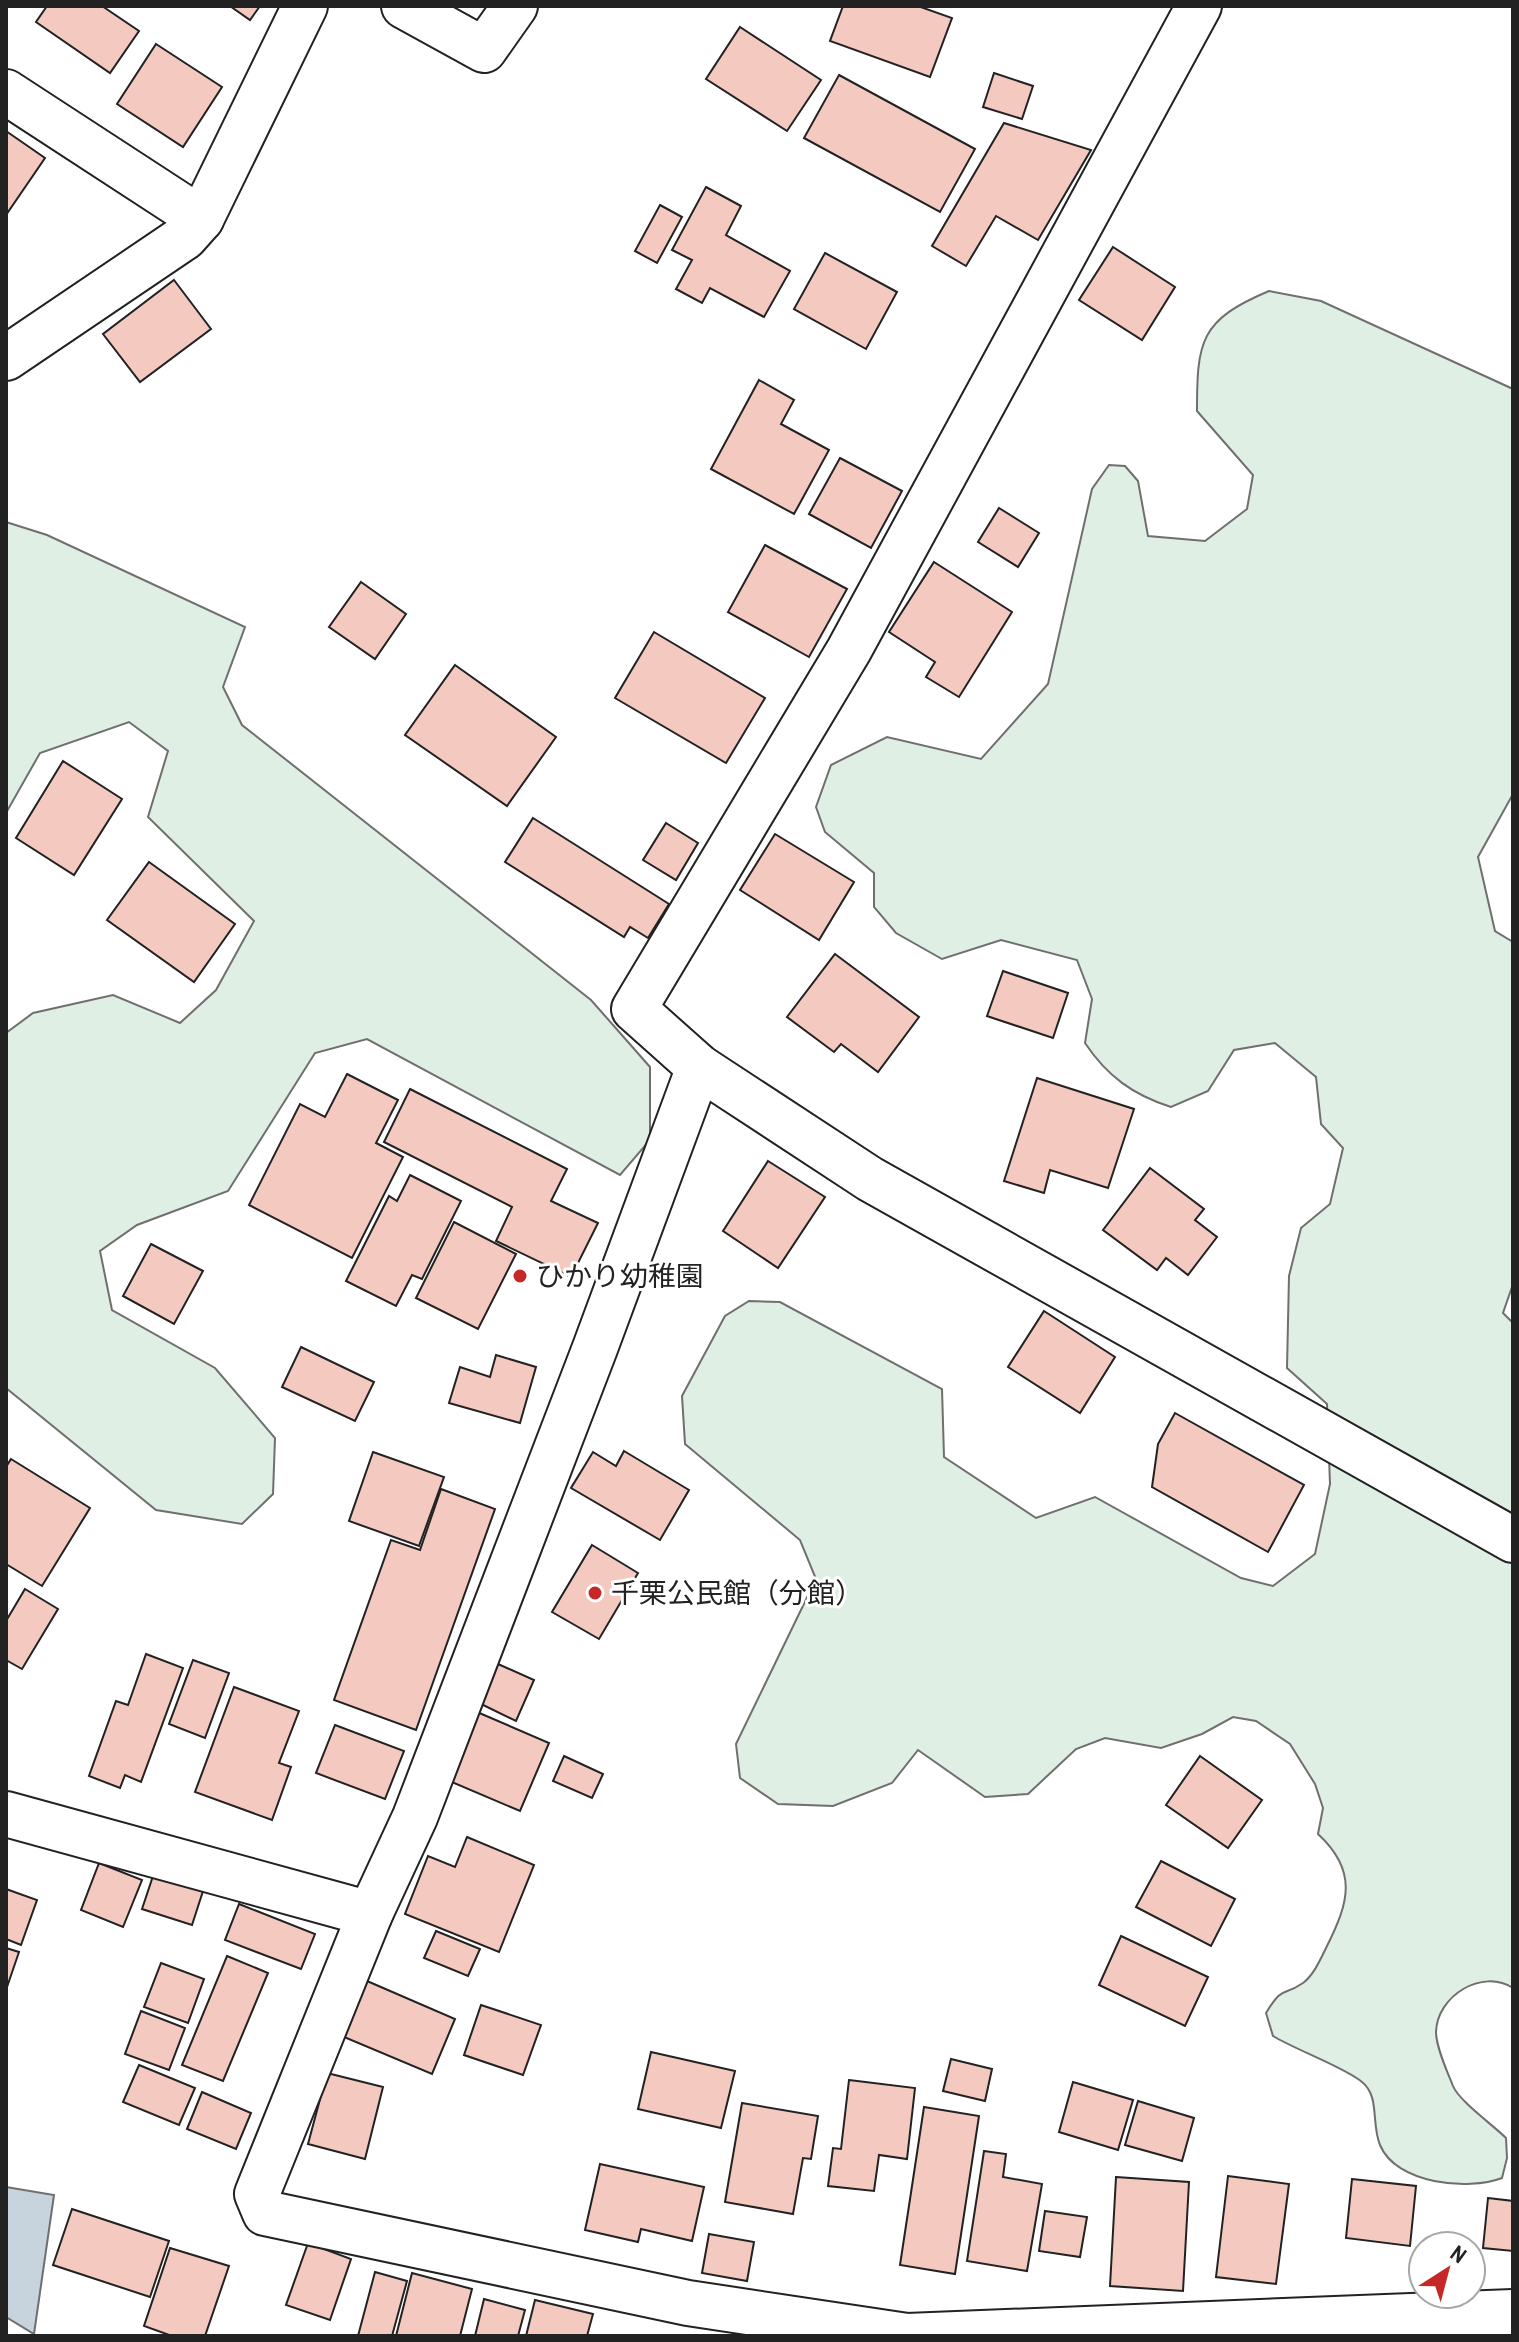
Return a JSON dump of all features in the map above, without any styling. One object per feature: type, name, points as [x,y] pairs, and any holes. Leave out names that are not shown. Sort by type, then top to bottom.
[{"type":"street","points":[[6,358],[185,237],[201,219],[305,6]]},
{"type":"street","points":[[404,6],[484,50],[515,6]]},
{"type":"street","points":[[1199,6],[849,650],[634,1009],[699,1067],[870,1179],[1513,1540]]},
{"type":"street","points":[[6,92],[201,219]]},
{"type":"street","points":[[699,1067],[426,1787],[370,1914],[257,2194],[265,2213],[688,2303],[907,2336],[1513,2312]]},
{"type":"street","points":[[6,1814],[370,1914]]},
{"type":"green space","points":[[1269,291],[1321,301],[1513,389],[1513,794],[1478,857],[1495,931],[1513,942],[1513,1284],[1503,1313],[1513,1323],[1513,1988],[1488,1981],[1463,1989],[1444,2007],[1436,2032],[1442,2059],[1456,2092],[1506,2138],[1507,2158],[1502,2178],[1471,2184],[1434,2181],[1401,2168],[1388,2158],[1380,2145],[1368,2088],[1345,2071],[1273,2036],[1266,2013],[1280,1995],[1303,1983],[1314,1971],[1340,1915],[1346,1887],[1339,1861],[1318,1834],[1323,1808],[1315,1784],[1290,1744],[1256,1721],[1233,1717],[1202,1734],[1161,1748],[1105,1738],[1076,1749],[1028,1794],[985,1797],[918,1750],[892,1783],[833,1806],[778,1804],[740,1778],[736,1744],[816,1579],[800,1540],[685,1444],[682,1396],[725,1316],[749,1301],[780,1302],[942,1389],[944,1457],[1036,1518],[1095,1497],[1241,1578],[1273,1586],[1315,1554],[1330,1484],[1327,1404],[1287,1368],[1289,1276],[1301,1228],[1330,1204],[1343,1148],[1321,1124],[1316,1077],[1275,1043],[1234,1050],[1208,1091],[1171,1107],[1145,1097],[1112,1075],[1085,1043],[1092,999],[1077,960],[1001,940],[942,959],[896,933],[874,907],[874,873],[825,832],[816,807],[831,765],[887,737],[981,759],[1048,684],[1092,489],[1109,465],[1125,466],[1138,481],[1148,536],[1205,541],[1247,509],[1253,475],[1197,411],[1199,367],[1207,336],[1216,323],[1229,312]]},
{"type":"green space","points":[[6,522],[47,535],[245,627],[223,687],[242,725],[591,1000],[650,1067],[650,1140],[620,1175],[367,1039],[315,1053],[228,1191],[137,1225],[100,1251],[112,1310],[215,1368],[275,1438],[273,1494],[242,1524],[156,1510],[6,1388],[6,1033],[33,1013],[113,995],[180,1023],[216,990],[254,921],[148,817],[168,751],[129,722],[40,753],[6,813]]},
{"type":"shaded area","points":[[6,2187],[54,2195],[34,2334],[6,2317]]},
{"type":"building","points":[[47,6],[102,6],[139,31],[110,73],[36,22]]},
{"type":"building","points":[[230,6],[260,6],[250,20]]},
{"type":"building","points":[[843,6],[918,6],[952,18],[930,77],[830,41]]},
{"type":"building","points":[[740,27],[821,80],[787,131],[706,79]]},
{"type":"building","points":[[156,44],[222,87],[183,147],[117,104]]},
{"type":"building","points":[[994,73],[1033,86],[1022,119],[983,107]]},
{"type":"building","points":[[839,75],[975,149],[940,212],[804,138]]},
{"type":"building","points":[[1004,123],[1091,150],[1038,240],[996,216],[966,266],[932,246]]},
{"type":"building","points":[[6,131],[45,158],[6,215]]},
{"type":"building","points":[[706,187],[741,206],[726,235],[790,271],[764,317],[710,288],[702,303],[676,289],[692,260],[672,250]]},
{"type":"building","points":[[660,205],[682,217],[657,263],[635,251]]},
{"type":"building","points":[[1113,247],[1175,287],[1142,340],[1079,300]]},
{"type":"building","points":[[825,253],[897,292],[866,349],[794,309]]},
{"type":"building","points":[[174,280],[211,329],[140,382],[103,334]]},
{"type":"building","points":[[759,380],[794,400],[781,424],[829,450],[794,514],[711,469]]},
{"type":"building","points":[[840,458],[902,491],[871,548],[809,514]]},
{"type":"building","points":[[999,508],[1039,533],[1018,567],[978,542]]},
{"type":"building","points":[[765,545],[847,589],[809,657],[728,612]]},
{"type":"building","points":[[934,562],[1012,612],[959,697],[926,677],[935,662],[889,632]]},
{"type":"building","points":[[361,582],[406,614],[375,659],[329,627]]},
{"type":"building","points":[[654,632],[765,698],[726,763],[615,698]]},
{"type":"building","points":[[455,665],[556,737],[507,806],[405,735]]},
{"type":"building","points":[[63,761],[122,799],[74,875],[16,838]]},
{"type":"building","points":[[533,818],[669,904],[648,938],[630,927],[624,937],[505,862]]},
{"type":"building","points":[[666,823],[698,843],[676,880],[643,860]]},
{"type":"building","points":[[775,834],[854,882],[819,940],[740,890]]},
{"type":"building","points":[[149,862],[235,924],[194,982],[107,920]]},
{"type":"building","points":[[835,954],[919,1017],[878,1072],[841,1044],[834,1052],[787,1017]]},
{"type":"building","points":[[1003,971],[1068,993],[1053,1038],[987,1016]]},
{"type":"building","points":[[347,1074],[398,1100],[376,1143],[403,1157],[352,1258],[249,1205],[300,1104],[325,1117]]},
{"type":"building","points":[[1037,1078],[1134,1109],[1108,1188],[1050,1170],[1044,1193],[1004,1181]]},
{"type":"building","points":[[410,1089],[567,1169],[551,1201],[598,1223],[571,1277],[496,1241],[512,1207],[384,1142]]},
{"type":"building","points":[[768,1161],[825,1197],[778,1268],[723,1231]]},
{"type":"building","points":[[1150,1168],[1204,1209],[1195,1220],[1217,1237],[1188,1275],[1166,1258],[1157,1270],[1103,1230]]},
{"type":"building","points":[[410,1175],[461,1201],[422,1279],[412,1275],[396,1306],[346,1281],[389,1196],[397,1201]]},
{"type":"building","points":[[454,1222],[516,1254],[478,1329],[416,1298]]},
{"type":"building","points":[[151,1244],[203,1271],[174,1324],[123,1296]]},
{"type":"building","points":[[1044,1311],[1115,1357],[1080,1413],[1008,1367]]},
{"type":"building","points":[[301,1347],[374,1382],[355,1421],[282,1387]]},
{"type":"building","points":[[496,1355],[536,1367],[520,1423],[449,1403],[460,1367],[490,1377]]},
{"type":"building","points":[[1175,1413],[1304,1485],[1268,1552],[1152,1487],[1158,1444]]},
{"type":"building","points":[[624,1451],[689,1490],[660,1540],[571,1488],[593,1452],[616,1466]]},
{"type":"building","points":[[373,1452],[444,1477],[419,1546],[349,1521]]},
{"type":"building","points":[[11,1459],[90,1508],[42,1586],[6,1564],[6,1467]]},
{"type":"building","points":[[441,1489],[495,1509],[416,1730],[334,1700],[391,1540],[420,1550]]},
{"type":"building","points":[[592,1545],[638,1573],[599,1639],[552,1612]]},
{"type":"building","points":[[25,1589],[58,1609],[22,1669],[6,1660],[6,1621]]},
{"type":"building","points":[[146,1654],[183,1668],[141,1782],[125,1775],[120,1788],[89,1776],[116,1701],[128,1705]]},
{"type":"building","points":[[193,1660],[229,1673],[205,1738],[169,1724]]},
{"type":"building","points":[[498,1664],[534,1680],[516,1721],[481,1704]]},
{"type":"building","points":[[234,1687],[299,1711],[279,1763],[291,1767],[272,1820],[195,1792]]},
{"type":"building","points":[[477,1712],[549,1743],[520,1811],[447,1780]]},
{"type":"building","points":[[335,1725],[404,1751],[385,1799],[316,1773]]},
{"type":"building","points":[[564,1756],[603,1774],[592,1798],[553,1781]]},
{"type":"building","points":[[1200,1756],[1262,1800],[1228,1848],[1166,1805]]},
{"type":"building","points":[[467,1837],[534,1865],[499,1952],[405,1914],[428,1856],[455,1867]]},
{"type":"building","points":[[1161,1861],[1235,1899],[1211,1946],[1136,1907]]},
{"type":"building","points":[[99,1863],[142,1880],[123,1927],[81,1910]]},
{"type":"building","points":[[154,1873],[204,1888],[192,1925],[142,1909]]},
{"type":"building","points":[[6,1889],[37,1900],[21,1945],[6,1939]]},
{"type":"building","points":[[239,1904],[315,1934],[301,1969],[225,1940]]},
{"type":"building","points":[[436,1931],[480,1949],[468,1976],[424,1958]]},
{"type":"building","points":[[1121,1936],[1208,1977],[1185,2026],[1099,1985]]},
{"type":"building","points":[[6,1948],[19,1952],[6,1990]]},
{"type":"building","points":[[227,1956],[268,1973],[223,2081],[182,2065]]},
{"type":"building","points":[[161,1963],[204,1979],[188,2023],[144,2007]]},
{"type":"building","points":[[367,1981],[455,2019],[432,2074],[344,2037]]},
{"type":"building","points":[[481,2005],[541,2025],[523,2075],[464,2055]]},
{"type":"building","points":[[141,2011],[185,2028],[169,2070],[125,2054]]},
{"type":"building","points":[[651,2052],[735,2071],[721,2128],[638,2109]]},
{"type":"building","points":[[951,2059],[992,2069],[985,2101],[943,2091]]},
{"type":"building","points":[[139,2065],[195,2088],[179,2125],[123,2102]]},
{"type":"building","points":[[327,2073],[383,2087],[365,2159],[308,2144]]},
{"type":"building","points":[[849,2080],[915,2088],[907,2159],[879,2155],[874,2191],[828,2186],[833,2148],[841,2149]]},
{"type":"building","points":[[1073,2082],[1133,2100],[1118,2150],[1059,2132]]},
{"type":"building","points":[[202,2092],[251,2113],[236,2149],[187,2129]]},
{"type":"building","points":[[1138,2101],[1194,2118],[1182,2161],[1125,2145]]},
{"type":"building","points":[[742,2103],[818,2116],[811,2159],[803,2158],[793,2214],[725,2202]]},
{"type":"building","points":[[924,2107],[979,2116],[955,2274],[900,2265]]},
{"type":"building","points":[[984,2151],[1006,2154],[1003,2177],[1042,2184],[1027,2271],[967,2261]]},
{"type":"building","points":[[600,2164],[704,2187],[692,2241],[641,2229],[638,2242],[585,2230]]},
{"type":"building","points":[[1228,2176],[1289,2184],[1276,2284],[1216,2277]]},
{"type":"building","points":[[1116,2177],[1189,2182],[1183,2291],[1110,2286]]},
{"type":"building","points":[[1352,2179],[1416,2186],[1407,2246],[1346,2238]]},
{"type":"building","points":[[1488,2198],[1513,2201],[1513,2251],[1487,2248],[1485,2230]]},
{"type":"building","points":[[72,2209],[169,2241],[150,2297],[53,2265]]},
{"type":"building","points":[[1045,2211],[1087,2217],[1080,2257],[1039,2251]]},
{"type":"building","points":[[709,2234],[754,2242],[747,2281],[702,2273]]},
{"type":"building","points":[[308,2243],[351,2259],[330,2320],[286,2305]]},
{"type":"building","points":[[170,2248],[229,2266],[205,2336],[172,2336],[144,2326]]},
{"type":"building","points":[[375,2272],[407,2281],[392,2336],[358,2336]]},
{"type":"building","points":[[412,2273],[472,2289],[460,2336],[396,2336]]},
{"type":"building","points":[[484,2299],[525,2310],[518,2336],[475,2336]]},
{"type":"building","points":[[535,2300],[593,2314],[587,2336],[526,2336]]},
{"type":"place","name":"ひかり幼稚園","points":[[520,1276]]},
{"type":"place","name":"千栗公民館（分館）","points":[[595,1593]]}]
